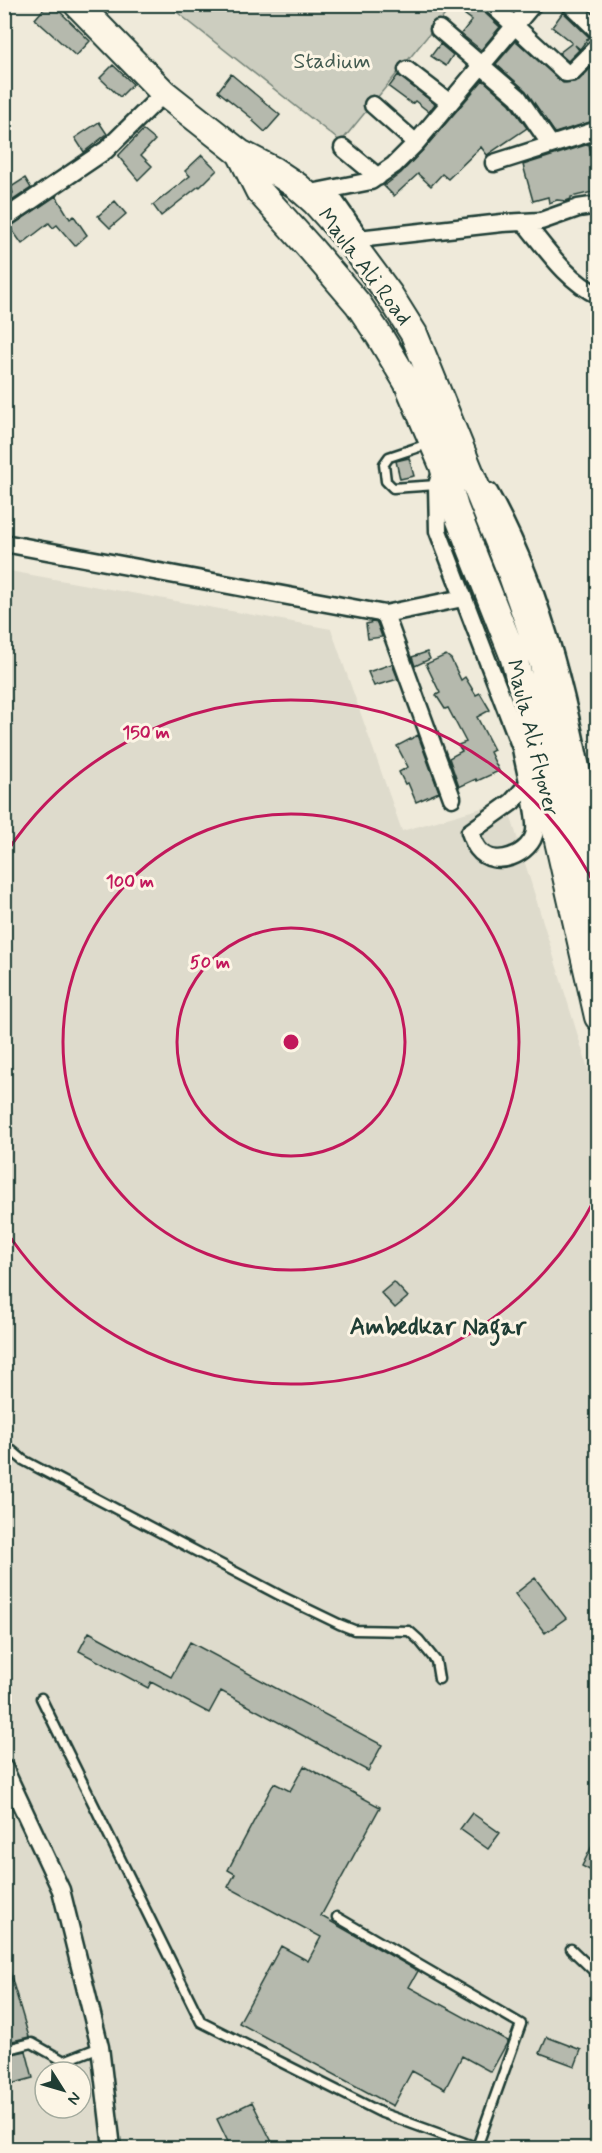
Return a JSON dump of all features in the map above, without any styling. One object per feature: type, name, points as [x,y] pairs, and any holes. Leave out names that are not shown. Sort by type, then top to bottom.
[{"type":"main road","name":"Maula Ali Road","points":[[77,4],[164,93],[240,153],[317,192],[355,239],[414,334],[443,460]]},
{"type":"main road","name":"Maula Ali Road","points":[[240,153],[259,191],[358,304],[407,382],[432,410]]},
{"type":"main road","points":[[358,304],[383,286]]},
{"type":"main road","name":"Maula Ali Flyover","points":[[443,460],[479,497],[510,570],[543,664],[597,945]]},
{"type":"main road","name":"Maula Ali Flyover","points":[[443,460],[455,508],[513,655],[530,717],[597,1017]]},
{"type":"street","points":[[492,4],[566,73],[572,72],[595,52]]},
{"type":"street","points":[[317,192],[371,181],[394,165],[416,143],[533,4]]},
{"type":"street","points":[[570,4],[597,31]]},
{"type":"street","points":[[440,29],[518,97],[551,145]]},
{"type":"street","points":[[407,70],[450,103]]},
{"type":"street","points":[[4,219],[106,150],[164,93]]},
{"type":"street","points":[[373,105],[416,143]]},
{"type":"street","points":[[494,163],[597,130]]},
{"type":"street","points":[[343,148],[378,177]]},
{"type":"street","points":[[355,239],[502,223],[532,222],[566,213],[578,207],[597,205]]},
{"type":"street","points":[[532,222],[565,270],[587,290],[597,295]]},
{"type":"street","points":[[443,460],[438,531],[521,748],[528,784],[536,826],[534,838],[528,848],[502,859],[490,857],[478,850],[470,832],[512,802],[528,784]]},
{"type":"street","points":[[443,460],[503,516],[524,561],[572,720],[597,854]]},
{"type":"street","points":[[4,543],[386,614],[463,598]]},
{"type":"street","points":[[386,614],[452,798]]},
{"type":"street","points":[[4,1768],[61,1890],[100,2047],[112,2148]]},
{"type":"lane","points":[[389,457],[443,460],[393,488],[386,481],[384,464],[389,457]]},
{"type":"lane","points":[[4,1444],[23,1460],[281,1596],[339,1624],[354,1630],[409,1631],[436,1661],[439,1679]]},
{"type":"lane","points":[[41,1698],[201,2022],[382,2114],[478,2148],[521,2024],[337,1917]]},
{"type":"lane","points":[[571,1949],[597,1975]]},
{"type":"lane","points":[[4,2050],[32,2043],[64,2061],[100,2047]]},
{"type":"shaded area","points":[[4,570],[331,629],[402,831],[506,801],[597,1098],[597,2148],[5,2148]]},
{"type":"green space","name":"Stadium","points":[[168,5],[453,5],[341,142]]},
{"type":"building","points":[[48,4],[52,4],[90,41],[76,56],[35,19]]},
{"type":"building","points":[[472,4],[481,4],[484,12],[500,27],[481,50],[461,34],[472,20],[464,14]]},
{"type":"building","points":[[563,12],[589,37],[580,49],[575,45],[579,50],[568,61],[559,53],[572,43],[552,27]]},
{"type":"building","points":[[516,41],[563,83],[579,80],[592,67],[597,73],[597,114],[593,117],[593,121],[555,133],[526,91],[496,64]]},
{"type":"building","points":[[440,44],[453,55],[446,66],[431,56]]},
{"type":"building","points":[[113,65],[133,84],[120,97],[100,78]]},
{"type":"building","points":[[231,74],[280,115],[265,132],[254,120],[218,91]]},
{"type":"building","points":[[398,75],[435,104],[429,112],[415,101],[412,104],[389,87]]},
{"type":"building","points":[[483,80],[510,104],[527,128],[487,155],[481,147],[448,179],[442,174],[431,186],[418,174],[394,196],[384,186],[401,173],[423,150]]},
{"type":"building","points":[[99,122],[107,134],[84,152],[75,138]]},
{"type":"building","points":[[143,130],[155,140],[141,155],[152,166],[138,180],[118,156]]},
{"type":"building","points":[[589,144],[597,174],[597,191],[571,197],[566,201],[557,200],[549,203],[548,197],[533,201],[523,165]]},
{"type":"building","points":[[202,155],[217,170],[200,187],[161,216],[153,205],[190,176],[185,171]]},
{"type":"building","points":[[25,178],[31,188],[4,206],[4,200],[13,193],[11,187]]},
{"type":"building","points":[[56,196],[70,219],[74,216],[87,235],[75,246],[57,225],[53,228],[49,223],[22,244],[10,227]]},
{"type":"building","points":[[115,201],[126,214],[110,228],[98,216]]},
{"type":"building","points":[[409,458],[414,476],[400,479],[396,461]]},
{"type":"building","points":[[377,623],[382,637],[368,639],[366,624]]},
{"type":"building","points":[[427,652],[430,659],[415,666],[412,657]]},
{"type":"building","points":[[446,655],[451,659],[461,680],[465,677],[476,695],[480,693],[490,710],[477,717],[494,750],[490,752],[499,771],[459,787],[449,758],[462,751],[458,745],[466,742],[448,708],[445,709],[436,695],[440,693],[426,664]]},
{"type":"building","points":[[392,664],[398,679],[374,686],[368,672]]},
{"type":"building","points":[[418,735],[439,792],[416,802],[408,783],[405,784],[399,772],[408,767],[397,746]]},
{"type":"building","points":[[394,1282],[408,1297],[395,1308],[381,1293]]},
{"type":"building","points":[[535,1578],[566,1618],[545,1633],[515,1594]]},
{"type":"building","points":[[89,1632],[171,1677],[190,1642],[382,1745],[368,1771],[221,1691],[209,1713],[151,1682],[148,1688],[79,1651]]},
{"type":"building","points":[[304,1766],[380,1807],[321,1916],[418,1971],[409,1987],[508,2041],[491,2072],[462,2056],[445,2089],[412,2071],[393,2106],[239,2023],[281,1946],[308,1961],[321,1937],[228,1887],[235,1874],[228,1870],[274,1783],[290,1791]]},
{"type":"building","points":[[472,1813],[500,1833],[488,1849],[460,1829]]},
{"type":"building","points":[[597,1836],[597,1874],[582,1866]]},
{"type":"building","points":[[4,1966],[8,1966],[29,2037],[4,2043]]},
{"type":"building","points":[[547,2037],[581,2050],[575,2066],[540,2053]]},
{"type":"building","points":[[26,2051],[33,2078],[11,2084],[4,2056]]},
{"type":"building","points":[[252,2102],[275,2148],[231,2148],[217,2119]]},
{"type":"district","name":"Ambedkar Nagar","points":[[438,1327]]}]
